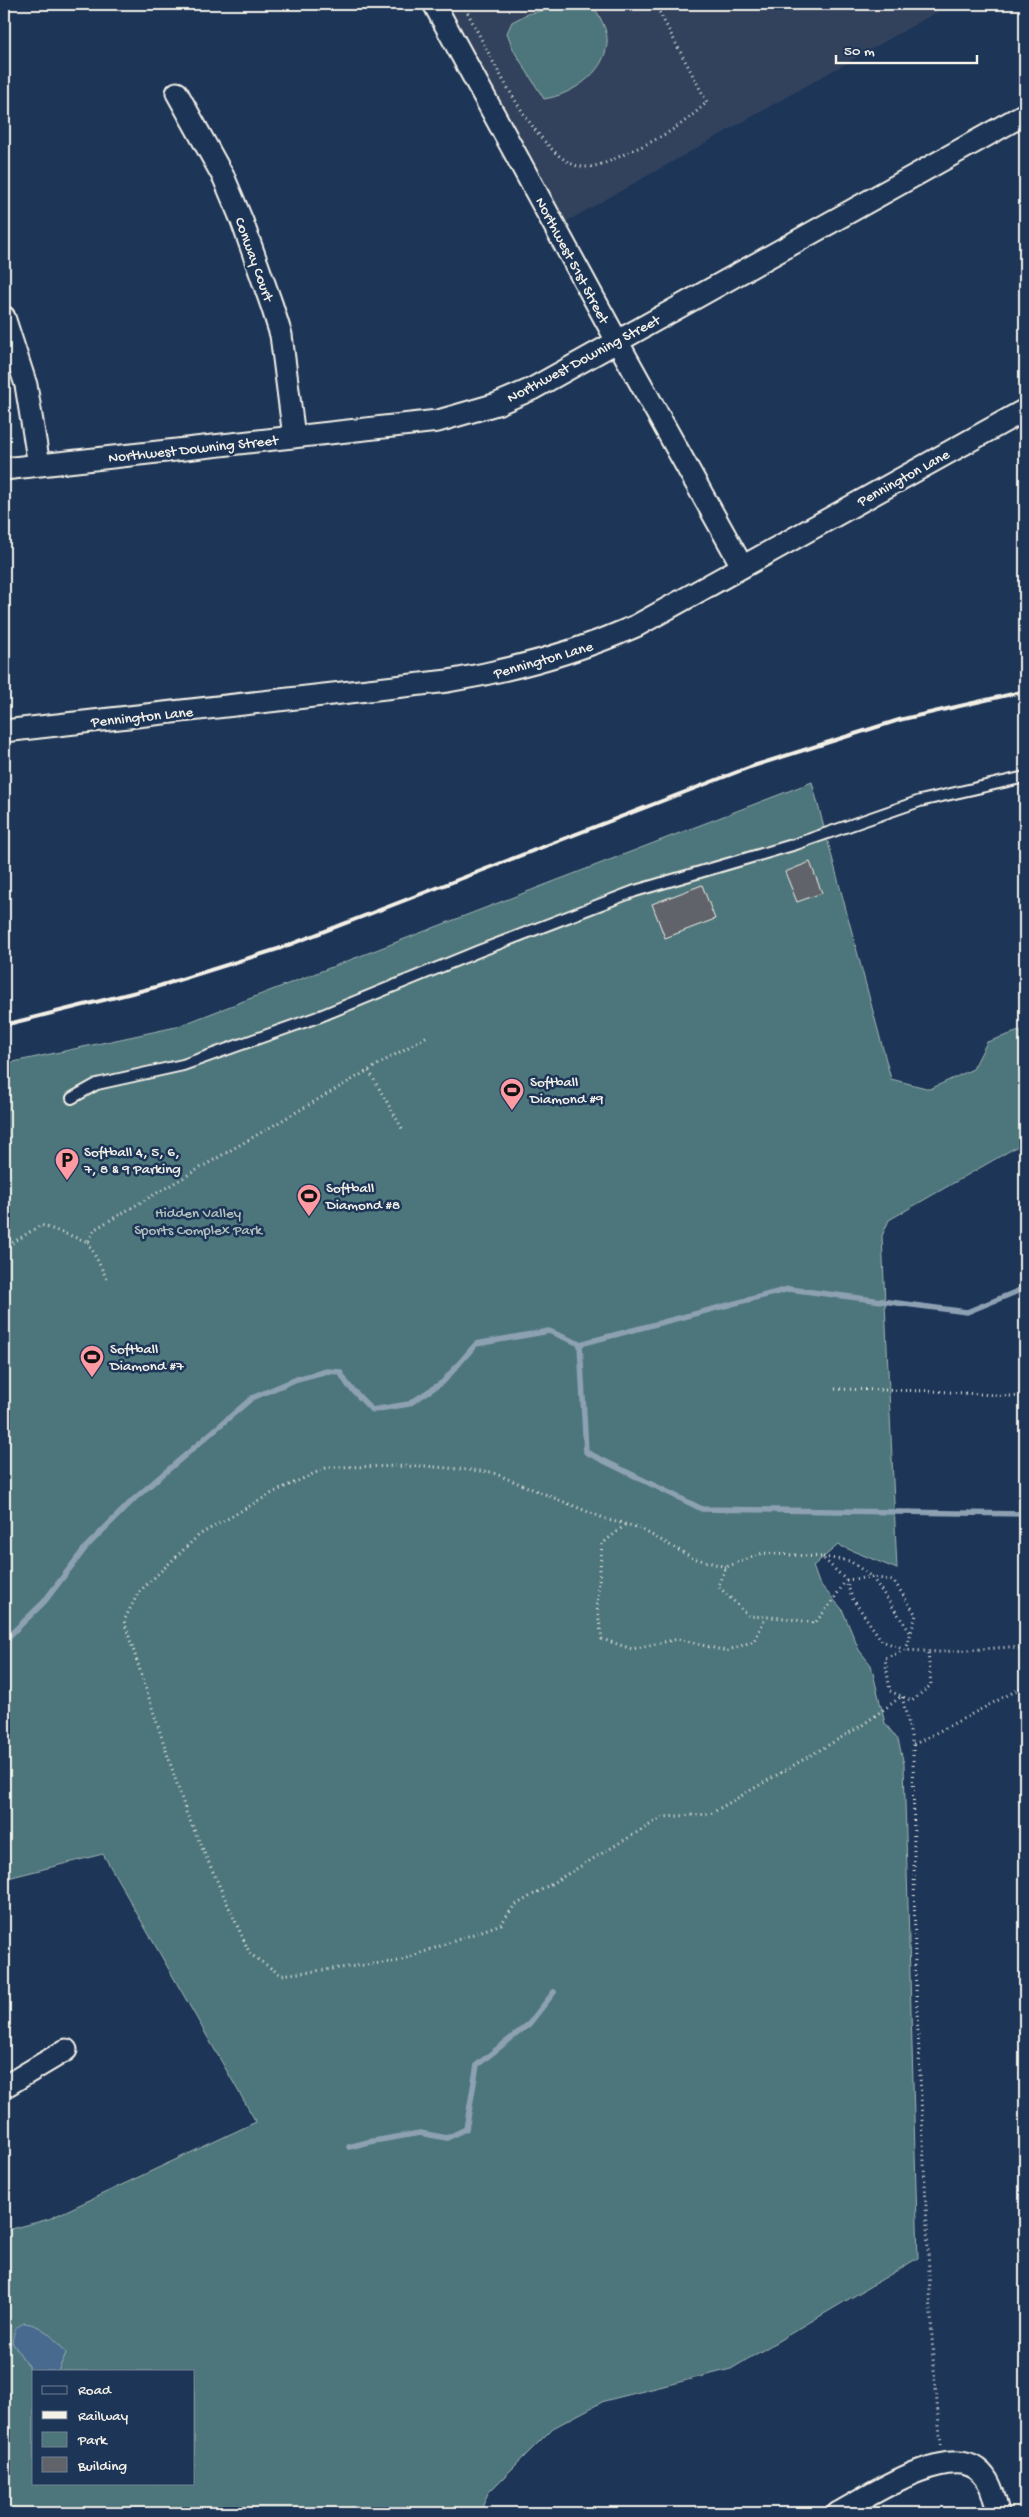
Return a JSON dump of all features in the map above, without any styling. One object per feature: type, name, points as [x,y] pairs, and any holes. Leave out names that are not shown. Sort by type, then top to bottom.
[{"type":"street","name":"Northwest 51st Street","points":[[434,4],[742,566]]},
{"type":"street","name":"Conway Court","points":[[177,93],[224,178],[242,221],[272,306],[281,335],[294,437]]},
{"type":"street","name":"Northwest Downing Street","points":[[4,469],[438,421],[488,406],[532,389],[1025,114]]},
{"type":"street","points":[[4,317],[26,384],[39,465]]},
{"type":"street","name":"Pennington Lane","points":[[4,731],[448,681],[490,674],[595,644],[636,626],[1025,410]]},
{"type":"street","points":[[4,2087],[66,2050]]},
{"type":"street","points":[[838,2513],[930,2466],[955,2462],[976,2468],[991,2486],[998,2513]]},
{"type":"lane","points":[[72,1098],[97,1084],[184,1065],[318,1016],[635,891],[796,844],[920,801],[1025,777]]},
{"type":"path","points":[[463,4],[532,129],[556,156],[583,167],[601,164],[656,140],[684,123],[707,102],[655,4]]},
{"type":"path","points":[[88,1242],[95,1229],[429,1035]]},
{"type":"path","points":[[369,1071],[403,1130]]},
{"type":"path","points":[[4,1248],[42,1225],[88,1242],[108,1281]]},
{"type":"path","points":[[834,1389],[933,1391],[1025,1397]]},
{"type":"path","points":[[902,1696],[861,1726],[710,1814],[663,1817],[514,1906],[501,1924],[399,1961],[281,1976],[250,1954],[186,1812],[124,1621],[138,1593],[199,1535],[274,1492],[328,1467],[425,1466],[491,1472],[608,1520],[636,1528],[693,1558],[726,1567],[763,1554],[822,1556],[850,1561],[872,1577],[910,1632]]},
{"type":"path","points":[[625,1525],[602,1544],[597,1607],[602,1639],[632,1649],[678,1639],[726,1651],[754,1641],[766,1617]]},
{"type":"path","points":[[822,1556],[846,1580],[852,1598],[882,1641],[906,1650],[928,1651],[1010,1647],[1025,1649]]},
{"type":"path","points":[[726,1567],[718,1586],[749,1616],[815,1624],[846,1580]]},
{"type":"path","points":[[846,1580],[872,1577],[894,1581],[916,1615],[906,1650]]},
{"type":"path","points":[[906,1650],[885,1658],[890,1691],[912,1701],[931,1685],[928,1651]]},
{"type":"path","points":[[913,1745],[1025,1686]]},
{"type":"path","points":[[902,1696],[913,1745],[915,1966],[933,2358],[937,2422],[944,2464]]},
{"type":"shaded area","points":[[434,4],[951,4],[555,228]]},
{"type":"shaded area","points":[[24,2323],[31,2324],[42,2329],[52,2337],[66,2353],[58,2370],[32,2370],[32,2372],[12,2342],[15,2328]]},
{"type":"green space","points":[[570,4],[593,4],[606,33],[605,55],[593,74],[575,88],[544,99],[514,51],[507,33],[512,22],[527,14]]},
{"type":"green space","name":"Hidden Valley Sports Complex Park","points":[[812,782],[891,1079],[930,1089],[973,1069],[987,1042],[1025,1029],[1025,1142],[889,1220],[882,1236],[897,1569],[838,1545],[813,1566],[819,1583],[842,1609],[859,1650],[871,1665],[885,1723],[898,1740],[904,1764],[918,2258],[731,2369],[604,2401],[553,2428],[488,2493],[480,2513],[4,2513],[4,2231],[49,2219],[256,2122],[103,1854],[4,1879],[4,1064],[176,1027]]},
{"type":"building","points":[[810,862],[822,893],[797,902],[785,872]]},
{"type":"building","points":[[702,885],[715,919],[665,938],[652,904]]},
{"type":"waterway","points":[[580,1344],[789,1289],[967,1312],[1025,1288]]},
{"type":"waterway","points":[[4,1641],[44,1602],[86,1547],[134,1499],[252,1398],[297,1379],[327,1371],[340,1372],[348,1385],[372,1410],[409,1404],[443,1382],[476,1344],[549,1331],[580,1344],[586,1452],[702,1509],[1025,1514]]},
{"type":"waterway","points":[[349,2147],[420,2133],[447,2138],[466,2129],[477,2065],[529,2024],[554,1992]]},
{"type":"railway","points":[[4,1025],[156,987],[281,948],[750,767],[899,720],[1025,691]]},
{"type":"place","name":"Softball Diamond #9","points":[[512,1111]]},
{"type":"place","name":"Softball 4, 5, 6, 7, 8 & 9 Parking","points":[[67,1181]]},
{"type":"place","name":"Softball Diamond #8","points":[[309,1217]]},
{"type":"place","name":"Softball Diamond #7","points":[[92,1378]]}]
